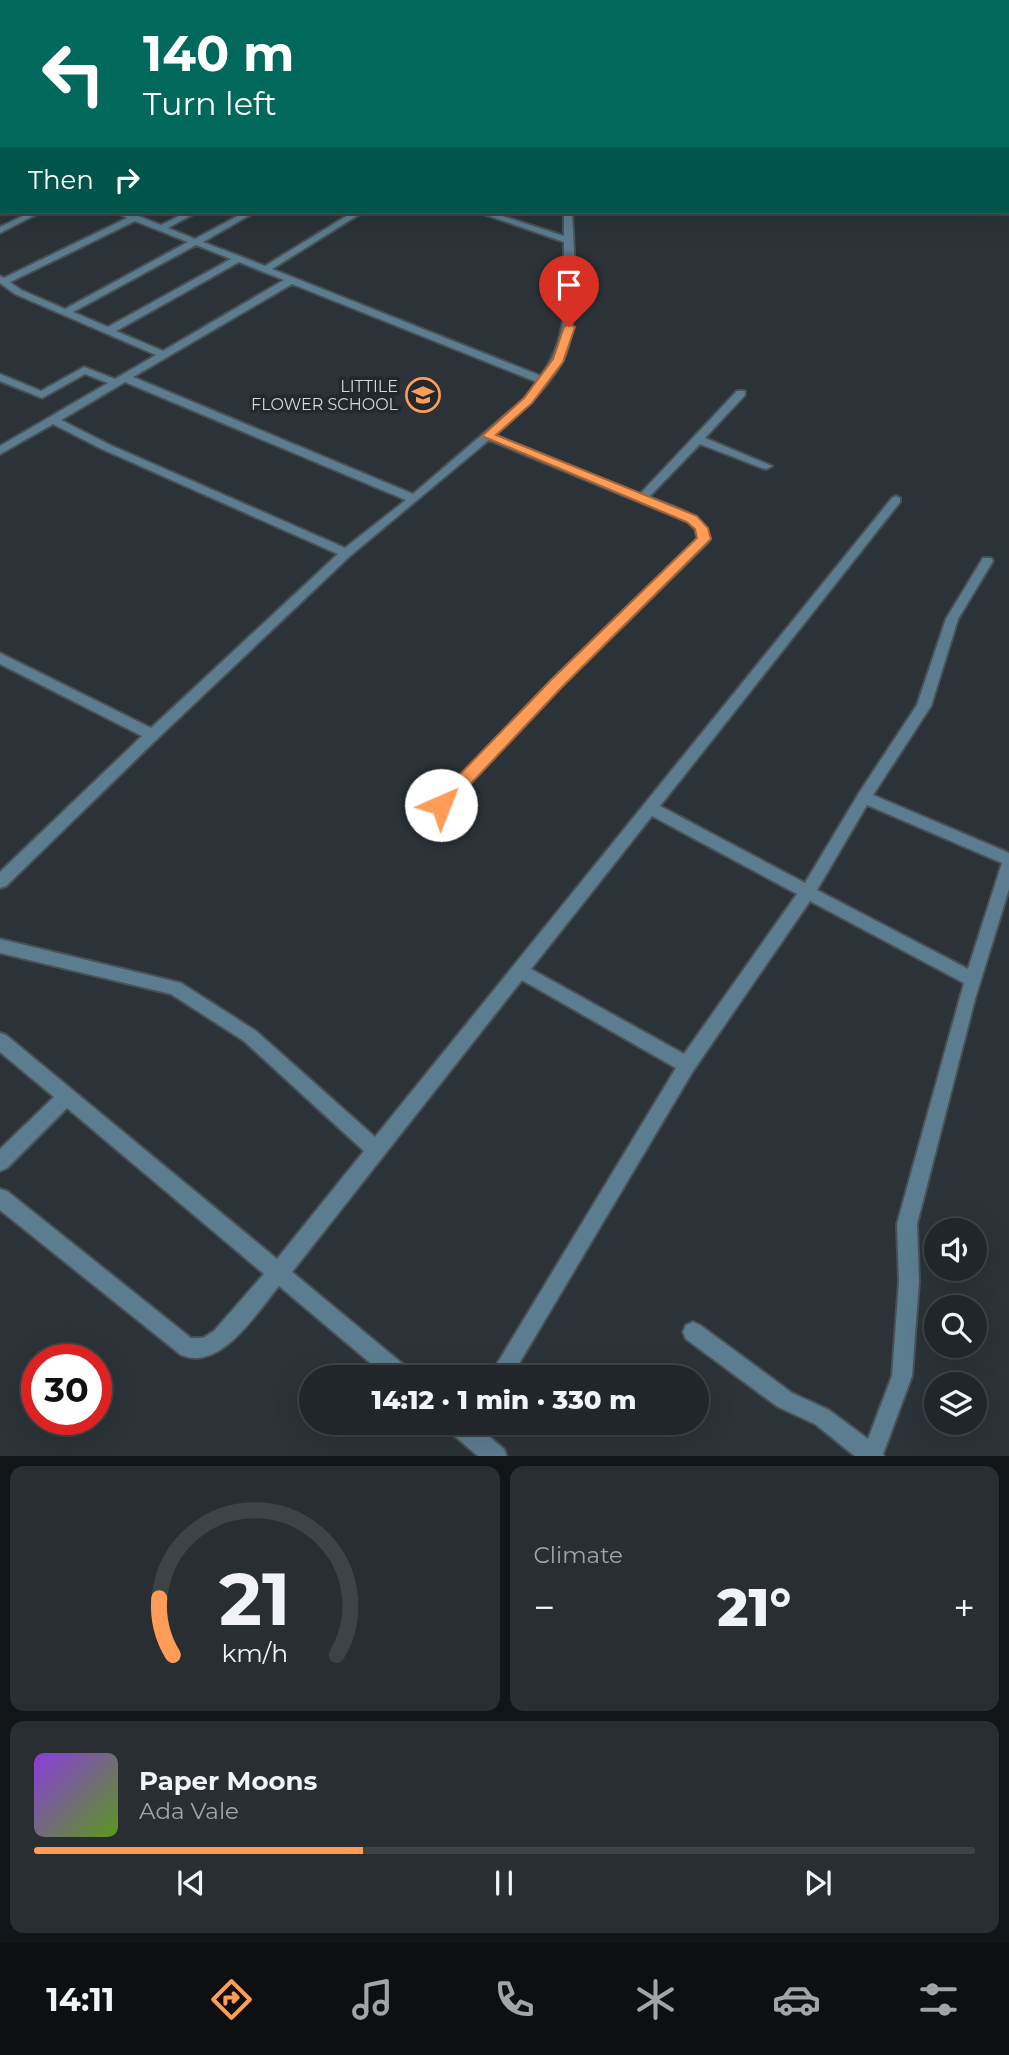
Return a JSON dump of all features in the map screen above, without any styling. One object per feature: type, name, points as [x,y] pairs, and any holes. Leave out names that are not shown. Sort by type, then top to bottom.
[{"type":"street","points":[[0,229],[33,214]]},
{"type":"street","points":[[127,214],[542,381]]},
{"type":"street","points":[[161,228],[189,214]]},
{"type":"street","points":[[64,313],[247,214]]},
{"type":"street","points":[[265,270],[356,214]]},
{"type":"street","points":[[488,214],[568,240]]},
{"type":"street","points":[[0,883],[152,735],[346,553],[414,499],[528,401],[558,360],[569,327],[568,214]]},
{"type":"street","points":[[135,217],[3,280],[18,292],[164,355]]},
{"type":"street","points":[[108,331],[238,259]]},
{"type":"street","points":[[0,451],[291,280]]},
{"type":"street","points":[[0,377],[42,395],[84,370],[120,381],[414,499]]},
{"type":"street","points":[[642,498],[741,393]]},
{"type":"street","points":[[53,420],[106,447],[346,553]]},
{"type":"street","points":[[0,436],[14,443]]},
{"type":"street","points":[[441,805],[557,683],[704,539],[701,528],[692,519],[488,436]]},
{"type":"street","points":[[698,439],[766,466]]},
{"type":"street","points":[[0,1198],[188,1348],[206,1348],[221,1338],[278,1273],[897,500]]},
{"type":"street","points":[[506,1365],[687,1065],[807,893],[864,797],[924,706],[952,619],[988,561]]},
{"type":"street","points":[[0,658],[152,735]]},
{"type":"street","points":[[693,1332],[785,1400],[822,1417],[873,1456],[902,1376],[909,1281],[907,1224],[973,979],[1009,862],[864,797]]},
{"type":"street","points":[[650,808],[973,979]]},
{"type":"street","points":[[0,946],[175,988],[250,1036],[376,1150]]},
{"type":"street","points":[[520,971],[687,1065]]},
{"type":"street","points":[[0,1041],[389,1365]]},
{"type":"street","points":[[0,1161],[66,1097]]},
{"type":"street","points":[[475,1435],[495,1456]]},
{"type":"place","name":"LITTILE FLOWER SCHOOL","points":[[423,395]]},
{"type":"route","points":[[441,805],[557,683],[704,539],[701,528],[692,519],[488,436],[528,401],[558,360],[569,327]]}]
